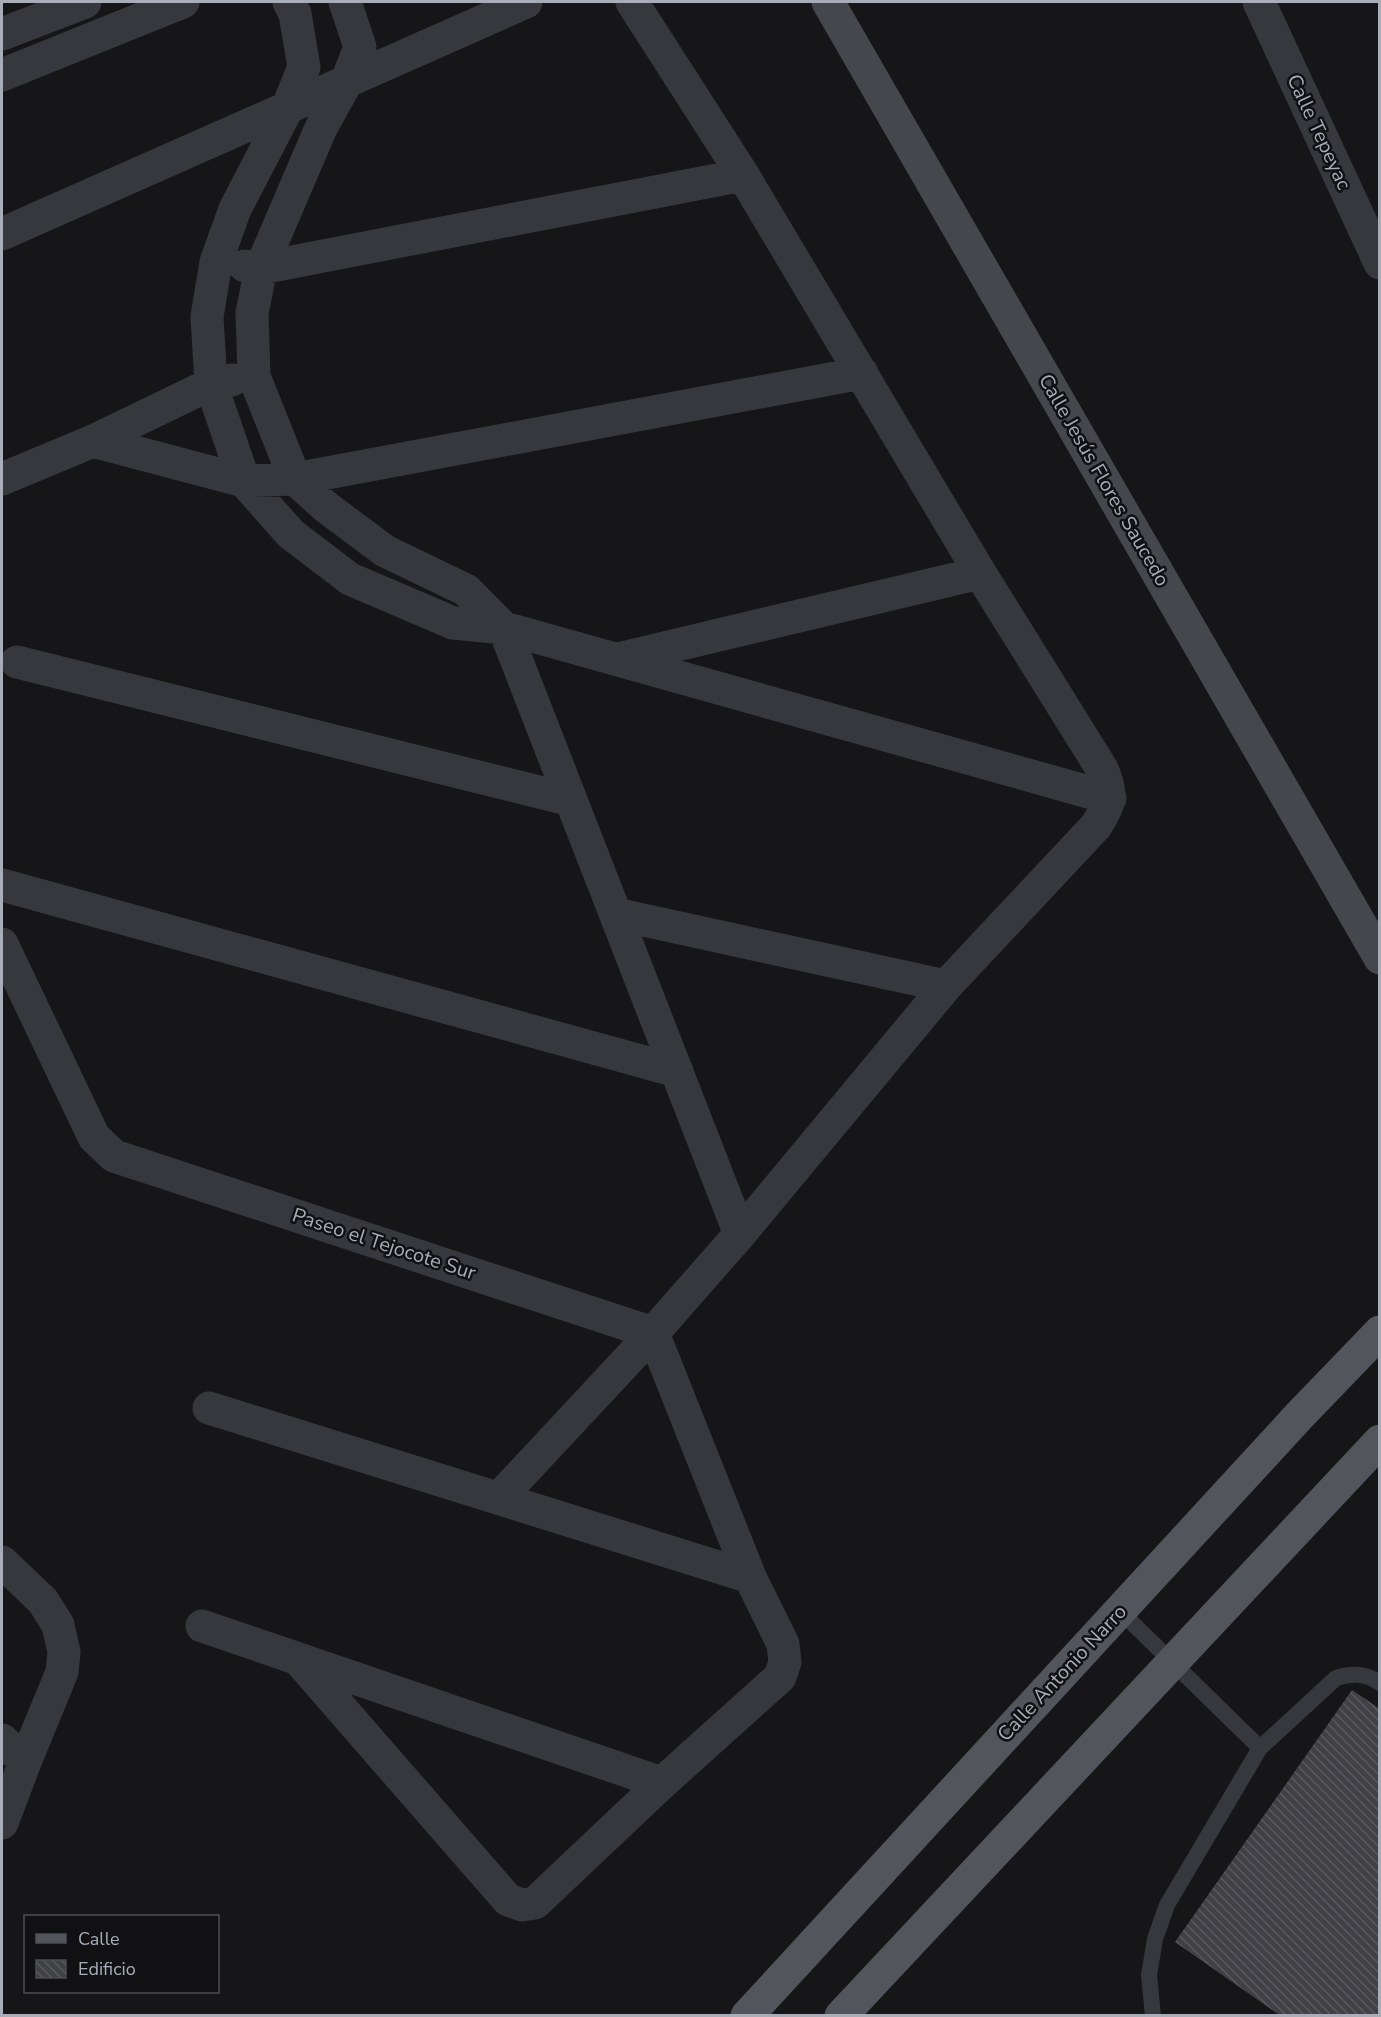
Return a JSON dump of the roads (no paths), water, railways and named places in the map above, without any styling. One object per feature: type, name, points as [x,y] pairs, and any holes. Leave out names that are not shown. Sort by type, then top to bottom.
[{"type":"main road","name":"Calle Jesús Flores Saucedo","points":[[828,2],[1380,958]]},
{"type":"main road","name":"Calle Antonio Narro","points":[[747,2016],[1119,1610],[1380,1332]]},
{"type":"main road","points":[[1347,1475],[1380,1424]]},
{"type":"main road","points":[[841,2016],[1380,1441]]},
{"type":"street","points":[[2,34],[86,2],[118,28]]},
{"type":"street","points":[[289,2],[295,14],[304,67],[287,109],[235,209],[216,262],[207,317],[211,384],[244,481],[291,534],[350,579],[453,623],[504,628],[1110,798]]},
{"type":"street","points":[[345,2],[360,47],[346,81],[321,128],[261,268],[252,313],[254,376],[295,479],[326,507],[386,550],[466,590],[504,628],[740,1234]]},
{"type":"street","points":[[2,234],[526,2]]},
{"type":"street","points":[[499,1498],[653,1333],[740,1234],[946,986],[1096,826],[1105,813],[1110,798],[1108,783],[1102,769],[980,573],[744,175],[632,2]]},
{"type":"street","points":[[2,75],[118,28],[167,4]]},
{"type":"street","name":"Calle Tepeyac","points":[[1267,4],[1380,263]]},
{"type":"street","points":[[216,262],[261,268],[744,175]]},
{"type":"street","points":[[93,441],[244,481],[295,479],[862,373]]},
{"type":"street","points":[[2,479],[93,441],[211,384],[254,376]]},
{"type":"street","points":[[617,659],[980,573]]},
{"type":"street","points":[[17,662],[572,800]]},
{"type":"street","points":[[2,885],[677,1071]]},
{"type":"street","points":[[616,914],[946,986]]},
{"type":"street","name":"Paseo el Tejocote Sur","points":[[2,944],[94,1137],[114,1156],[653,1333]]},
{"type":"street","points":[[298,1659],[508,1900],[522,1905],[535,1903],[662,1783],[780,1677],[785,1662],[783,1644],[750,1577],[653,1333]]},
{"type":"street","points":[[209,1407],[750,1577]]},
{"type":"street","points":[[2,1562],[43,1601],[58,1625],[64,1652],[62,1672],[13,1751],[2,1823]]},
{"type":"street","points":[[202,1626],[662,1783]]},
{"type":"lane","points":[[1119,1610],[1260,1748]]},
{"type":"lane","points":[[1153,2016],[1149,1975],[1155,1939],[1167,1905],[1260,1748],[1336,1678],[1349,1674],[1380,1683]]}]
